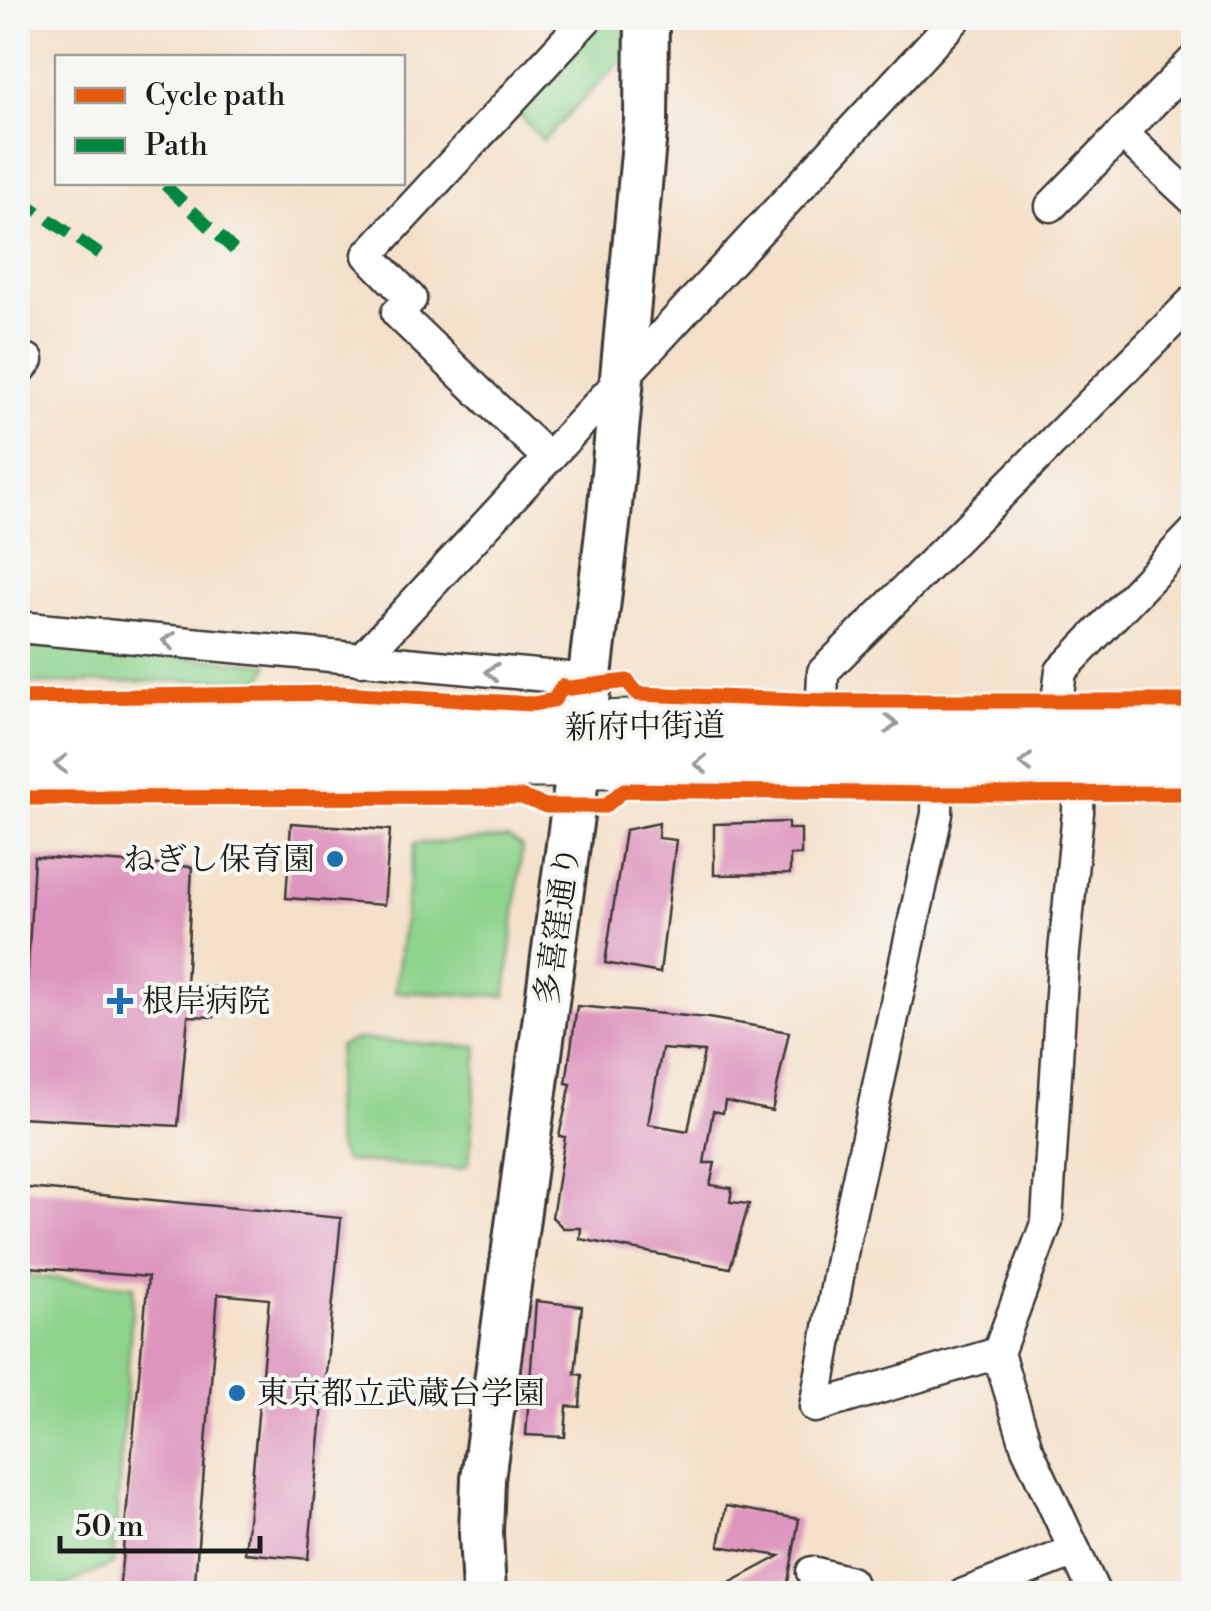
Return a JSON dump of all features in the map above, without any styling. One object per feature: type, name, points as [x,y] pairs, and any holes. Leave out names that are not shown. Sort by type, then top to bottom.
[{"type":"main road","name":"多喜窪通り","points":[[484,1594],[483,1479],[590,680],[646,121],[647,18]]},
{"type":"main road","name":"新府中街道","points":[[18,764],[581,746],[821,724],[1066,744],[1194,763]]},
{"type":"main road","name":"新府中街道","points":[[18,730],[98,730],[170,742],[230,746],[548,747],[565,752],[581,746],[938,763],[1194,724]]},
{"type":"street","points":[[547,457],[397,313],[411,299],[368,255],[587,18]]},
{"type":"street","points":[[361,660],[956,18]]},
{"type":"street","points":[[1051,206],[1194,60]]},
{"type":"street","points":[[1122,133],[1192,195]]},
{"type":"street","points":[[821,724],[823,672],[1194,300]]},
{"type":"street","points":[[1095,1594],[1026,1448],[998,1353],[1047,1220],[1063,962],[1078,812],[1066,744],[1061,671],[1194,532]]},
{"type":"street","points":[[18,627],[590,680]]},
{"type":"street","points":[[938,763],[937,814],[844,1243],[815,1408],[998,1353]]},
{"type":"street","points":[[964,1594],[1075,1552]]},
{"type":"street","points":[[812,1572],[850,1582],[855,1594]]},
{"type":"green space","points":[[597,18],[627,18],[626,56],[543,141],[515,110]]},
{"type":"green space","points":[[18,644],[269,664],[262,679],[18,684]]},
{"type":"green space","points":[[508,838],[522,847],[506,996],[395,992],[414,844]]},
{"type":"green space","points":[[357,1039],[478,1047],[469,1163],[460,1169],[345,1161],[335,1135],[334,1090],[339,1046]]},
{"type":"green space","points":[[18,1275],[134,1286],[113,1564],[49,1593],[18,1593]]},
{"type":"building","points":[[788,822],[788,829],[801,829],[801,855],[790,855],[790,874],[714,875],[714,824]]},
{"type":"building","points":[[291,823],[390,830],[384,905],[286,898]]},
{"type":"building","points":[[659,823],[658,838],[676,840],[660,973],[605,963],[625,830]]},
{"type":"building","name":"根岸病院","points":[[34,857],[192,867],[186,987],[215,987],[214,1017],[188,1016],[178,1126],[20,1117]]},
{"type":"building","points":[[577,1006],[708,1018],[789,1032],[772,1111],[725,1101],[723,1113],[713,1111],[704,1163],[715,1163],[710,1185],[732,1188],[730,1202],[749,1204],[730,1268],[580,1239],[581,1228],[563,1228],[552,1217],[565,1137],[559,1136],[571,1084],[566,1083]],"holes":[[[662,1049],[704,1052],[688,1131],[648,1124]]]},
{"type":"building","points":[[18,1187],[341,1218],[308,1559],[245,1553],[269,1299],[218,1294],[194,1594],[119,1593],[148,1277],[18,1266]]},
{"type":"building","points":[[536,1301],[582,1306],[575,1374],[582,1375],[580,1407],[567,1406],[565,1437],[526,1435]]},
{"type":"building","points":[[726,1506],[799,1519],[786,1594],[709,1594],[780,1556],[719,1546]]},
{"type":"marked path","points":[[165,185],[234,250]]},
{"type":"marked path","points":[[18,198],[108,260]]},
{"type":"cycle path","points":[[562,689],[627,681],[638,694],[824,701],[1194,701]]},
{"type":"cycle path","points":[[18,698],[339,693],[533,704],[554,700],[563,686]]},
{"type":"cycle path","points":[[18,798],[521,797],[546,806],[605,806],[624,790],[1194,793]]},
{"type":"place","name":"ねぎし保育園","points":[[335,859]]},
{"type":"place","name":"根岸病院","points":[[120,1001]]},
{"type":"place","name":"東京都立武蔵台学園","points":[[237,1393]]}]
